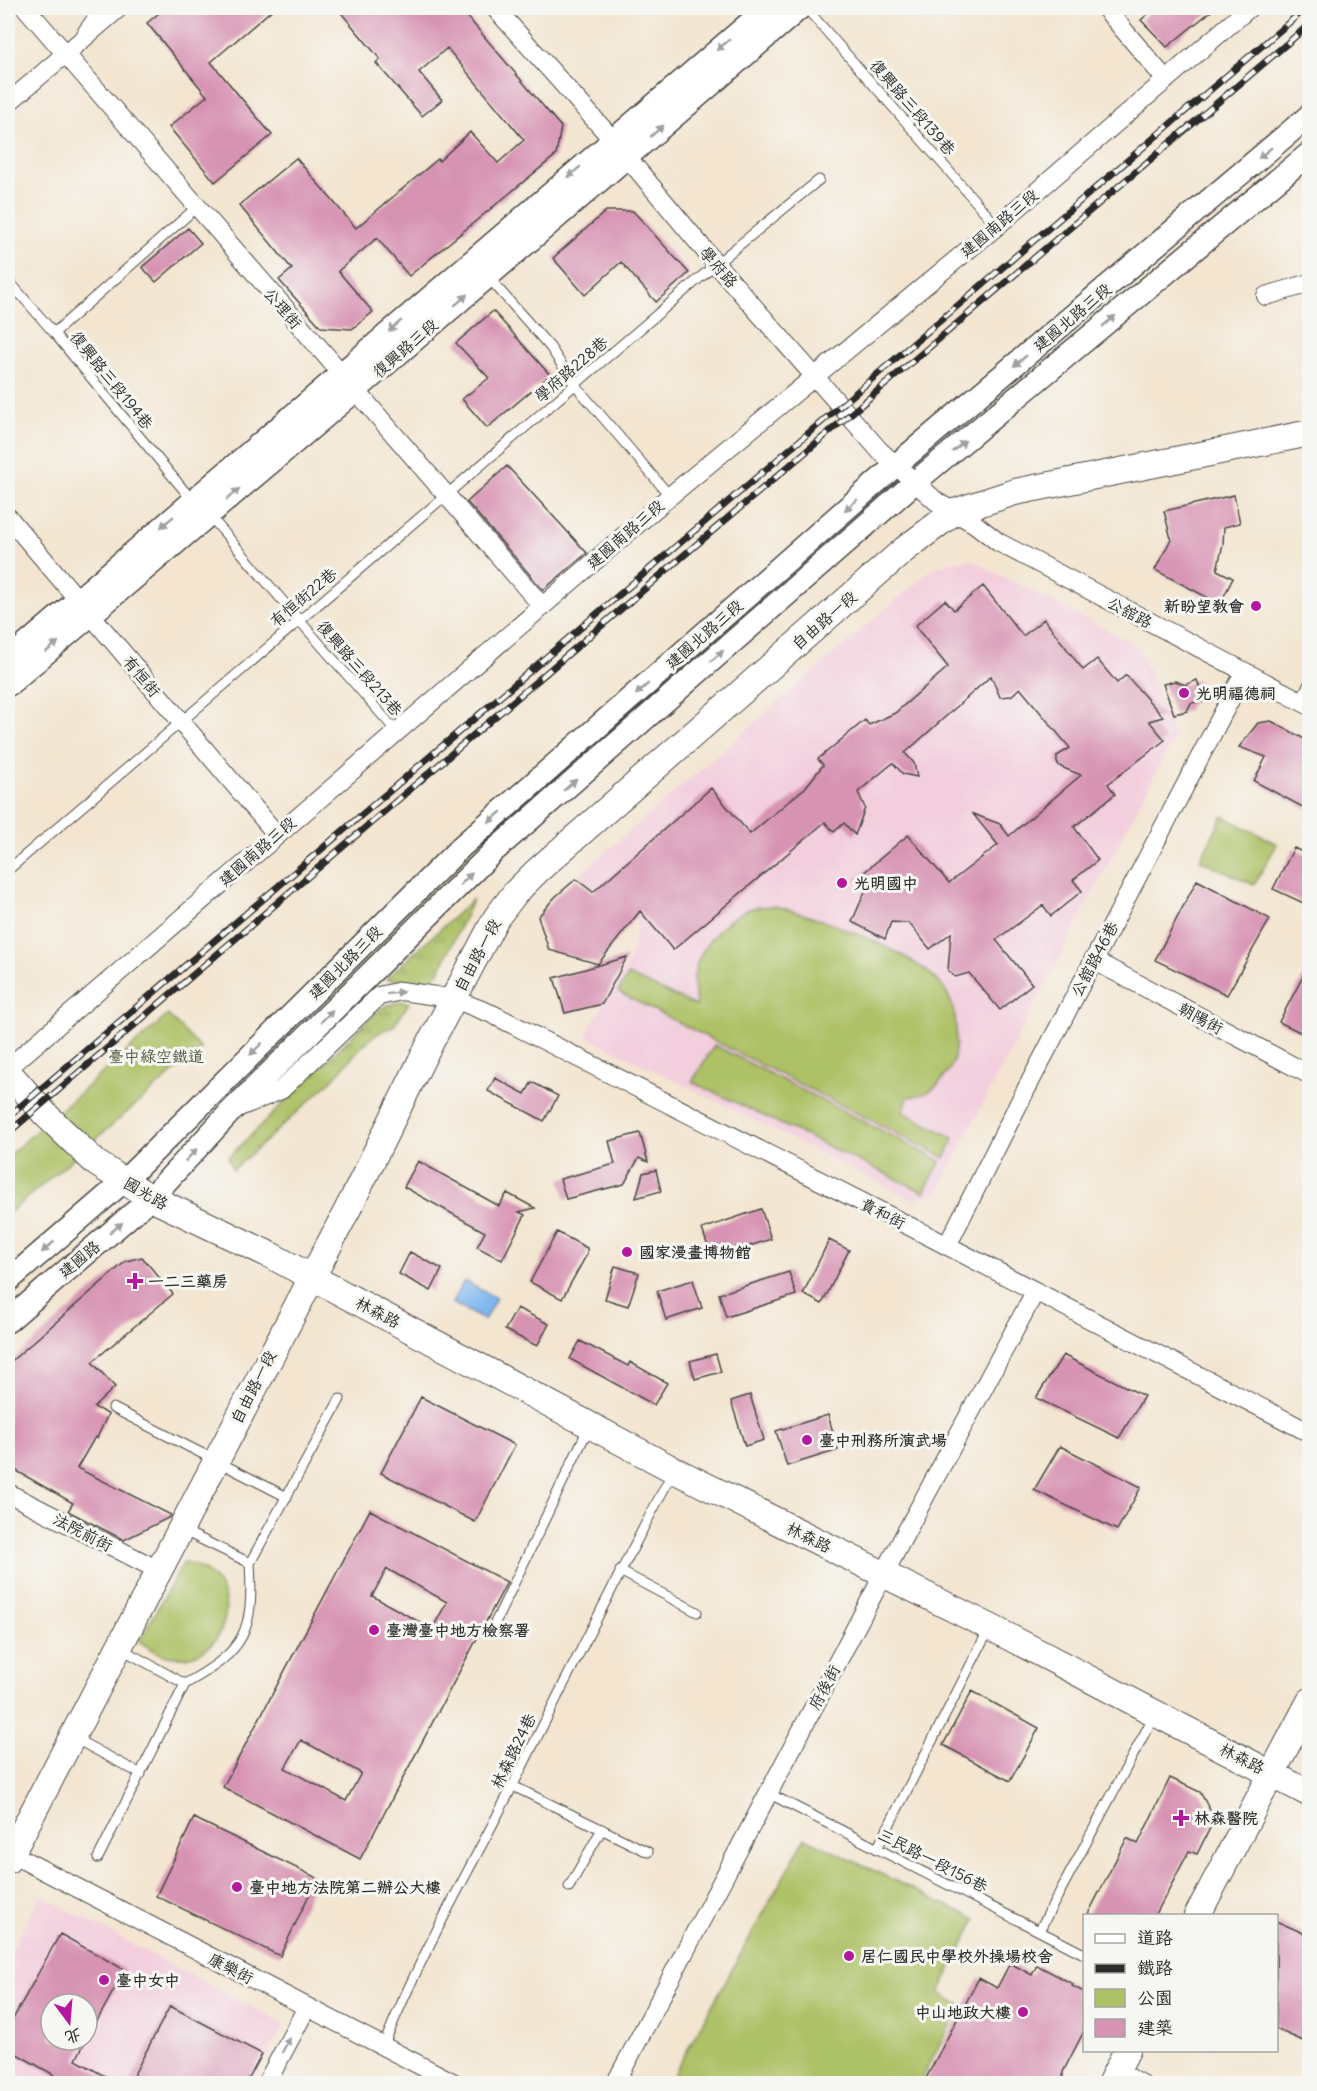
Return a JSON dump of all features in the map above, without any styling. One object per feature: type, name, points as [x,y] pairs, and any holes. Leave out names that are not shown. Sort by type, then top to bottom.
[{"type":"main road","name":"自由路一段","points":[[9,1855],[310,1277],[353,1199],[496,918],[516,892],[537,871],[905,549],[954,512],[1015,492],[1310,433]]},
{"type":"main road","name":"國光路","points":[[8,1070],[45,1114],[96,1163],[151,1198],[270,1255],[310,1277]]},
{"type":"main road","name":"林森路","points":[[310,1277],[674,1470],[884,1573],[1310,1794]]},
{"type":"main road","points":[[1198,1914],[1310,1701]]},
{"type":"street","name":"公理街","points":[[26,8],[542,606]]},
{"type":"street","points":[[8,103],[119,8]]},
{"type":"street","name":"學府路","points":[[495,8],[612,139],[716,264],[895,466],[937,502],[954,512]]},
{"type":"street","name":"復興路三段","points":[[8,685],[84,608],[200,507],[340,374],[767,8]]},
{"type":"street","name":"復興路三段","points":[[200,507],[355,391],[800,8]]},
{"type":"street","points":[[1105,8],[1166,80]]},
{"type":"street","name":"建國南路三段","points":[[8,1070],[396,731],[670,496],[997,226],[1249,8]]},
{"type":"street","name":"建國北路三段","points":[[124,1181],[462,846],[895,466],[1310,115]]},
{"type":"street","name":"建國北路三段","points":[[151,1198],[232,1110],[494,851],[914,483],[1310,153]]},
{"type":"street","points":[[1266,296],[1310,283]]},
{"type":"street","name":"公舘路","points":[[954,512],[975,524],[998,542],[1304,704]]},
{"type":"street","name":"有恒街","points":[[8,517],[277,835]]},
{"type":"street","name":"復興路三段","points":[[8,660],[84,608]]},
{"type":"street","name":"公舘路46巷","points":[[947,1246],[1093,960],[1244,673]]},
{"type":"street","name":"朝陽街","points":[[1093,960],[1310,1075]]},
{"type":"street","name":"貴和街","points":[[232,1110],[281,1090],[379,996],[401,991],[454,999],[502,1019],[1310,1433]]},
{"type":"street","name":"建國路","points":[[8,1281],[124,1181]]},
{"type":"street","name":"建國路","points":[[8,1321],[151,1198]]},
{"type":"street","name":"府後街","points":[[615,2084],[1035,1292]]},
{"type":"street","name":"法院前街","points":[[8,1493],[158,1570]]},
{"type":"street","name":"康樂街","points":[[9,1855],[456,2084]]},
{"type":"street","points":[[266,2084],[307,2007]]},
{"type":"street","points":[[1118,2068],[1141,2084]]},
{"type":"lane","points":[[66,54],[99,8]]},
{"type":"lane","name":"復興路三段139巷","points":[[806,8],[997,226]]},
{"type":"lane","name":"學府路228巷","points":[[446,496],[716,264],[819,180]]},
{"type":"lane","points":[[54,333],[197,207]]},
{"type":"lane","points":[[488,277],[550,347],[575,385],[670,496]]},
{"type":"lane","name":"復興路三段194巷","points":[[8,280],[200,507]]},
{"type":"lane","name":"有恒街22巷","points":[[8,870],[446,496]]},
{"type":"lane","name":"復興路三段213巷","points":[[200,507],[396,731]]},
{"type":"lane","points":[[1304,704],[1310,682]]},
{"type":"lane","points":[[98,1858],[185,1684],[210,1670],[230,1653],[243,1637],[252,1599],[250,1563],[340,1399]]},
{"type":"lane","points":[[113,1408],[287,1497]]},
{"type":"lane","points":[[494,1625],[590,1426]]},
{"type":"lane","name":"林森路24巷","points":[[383,2047],[396,2014],[440,1924],[674,1470]]},
{"type":"lane","points":[[180,1528],[250,1563]]},
{"type":"lane","points":[[620,1571],[697,1612]]},
{"type":"lane","points":[[877,1849],[990,1627]]},
{"type":"lane","points":[[118,1647],[185,1684]]},
{"type":"lane","points":[[1039,1931],[1155,1714]]},
{"type":"lane","points":[[72,1737],[141,1774]]},
{"type":"lane","points":[[513,1786],[648,1852]]},
{"type":"lane","name":"三民路一段156巷","points":[[768,1793],[1083,1953]]},
{"type":"lane","points":[[569,1887],[602,1829]]},
{"type":"shaded area","name":"光明國中","points":[[971,560],[1138,646],[1175,736],[937,1192],[913,1200],[590,1038],[586,1034],[628,962],[638,924],[635,919],[578,876],[933,568],[951,562]]},
{"type":"shaded area","name":"臺中女中","points":[[40,1895],[285,2025],[252,2083],[8,2084],[8,1957]]},
{"type":"green space","points":[[1223,816],[1277,844],[1254,885],[1200,860]]},
{"type":"green space","points":[[473,899],[439,972],[424,984],[386,979]]},
{"type":"green space","points":[[775,906],[816,918],[890,949],[912,961],[943,987],[952,1004],[956,1021],[953,1062],[945,1076],[930,1091],[908,1097],[903,1112],[954,1138],[945,1158],[618,992],[628,975],[696,1006],[694,981],[696,967],[712,937],[729,921],[747,910]]},
{"type":"green space","points":[[402,1001],[409,1003],[393,1027],[374,1036],[358,1050],[329,1083],[233,1170],[228,1158],[368,1020],[383,1007]]},
{"type":"green space","name":"臺中綠空鐵道","points":[[168,1015],[201,1049],[8,1214],[8,1156]]},
{"type":"green space","points":[[714,1045],[941,1161],[924,1192],[692,1082]]},
{"type":"green space","points":[[184,1562],[206,1571],[219,1586],[225,1603],[224,1621],[217,1638],[204,1650],[185,1657],[163,1655],[139,1641]]},
{"type":"green space","name":"居仁國民中學校外操場校舍","points":[[805,1838],[976,1919],[939,1993],[961,2005],[919,2083],[669,2083]]},
{"type":"water","points":[[464,1281],[496,1298],[484,1320],[452,1303]]},
{"type":"building","points":[[165,8],[274,8],[211,62],[272,135],[215,182],[169,127],[207,96],[147,23]]},
{"type":"building","points":[[337,8],[460,8],[561,127],[556,155],[409,276],[377,238],[338,271],[373,312],[352,329],[321,327],[279,280],[292,269],[239,205],[296,158],[356,228],[438,159],[439,161],[470,132],[498,163],[524,140],[447,48],[419,72],[442,100],[422,116],[376,63],[380,59]]},
{"type":"building","points":[[1155,8],[1215,8],[1167,47],[1141,20]]},
{"type":"building","points":[[606,211],[633,211],[689,273],[656,302],[621,262],[585,295],[553,258]]},
{"type":"building","points":[[188,228],[201,243],[156,282],[142,267]]},
{"type":"building","points":[[493,311],[550,375],[487,428],[462,399],[489,378],[456,343]]},
{"type":"building","points":[[507,466],[587,553],[543,590],[467,502]]},
{"type":"building","points":[[1234,495],[1240,523],[1224,527],[1217,570],[1233,578],[1220,604],[1155,570],[1171,539],[1164,511]]},
{"type":"building","points":[[983,586],[1023,636],[1044,619],[1083,670],[1097,659],[1117,683],[1126,675],[1163,717],[1149,721],[1165,740],[1108,784],[1115,794],[1074,827],[1098,860],[1073,880],[1082,891],[1051,916],[1043,905],[996,940],[1032,984],[1000,1010],[969,973],[955,977],[948,971],[951,933],[930,949],[909,923],[891,922],[885,939],[852,922],[866,889],[856,879],[908,835],[949,883],[998,845],[973,814],[1000,824],[1009,836],[1081,775],[1057,763],[1057,756],[1070,748],[1020,688],[1011,696],[1000,697],[991,676],[905,753],[914,763],[917,777],[903,774],[893,763],[858,792],[865,808],[855,835],[844,823],[834,832],[825,822],[673,950],[640,911],[598,964],[549,950],[538,917],[555,897],[576,879],[593,892],[711,788],[750,834],[805,788],[823,765],[818,759],[865,720],[869,725],[895,713],[948,667],[915,626],[945,600],[954,610]]},
{"type":"building","name":"光明福德祠","points":[[1197,680],[1204,701],[1191,703],[1187,711],[1174,714],[1163,684],[1175,681],[1185,685]]},
{"type":"building","points":[[1271,721],[1310,742],[1310,811],[1254,781],[1266,757],[1239,747],[1258,723]]},
{"type":"building","points":[[1294,848],[1310,856],[1310,906],[1273,889]]},
{"type":"building","points":[[1197,880],[1270,919],[1227,995],[1155,960]]},
{"type":"building","points":[[627,957],[602,1004],[565,1013],[554,978]]},
{"type":"building","points":[[1310,963],[1310,1037],[1279,1022]]},
{"type":"building","points":[[495,1078],[525,1094],[532,1082],[558,1096],[544,1121],[488,1091]]},
{"type":"building","points":[[640,1133],[648,1162],[639,1158],[624,1184],[566,1199],[560,1179],[615,1164],[609,1141]]},
{"type":"building","points":[[418,1161],[499,1206],[507,1193],[535,1208],[519,1212],[525,1215],[502,1260],[477,1247],[485,1232],[404,1187]]},
{"type":"building","points":[[656,1170],[661,1191],[636,1198],[643,1173]]},
{"type":"building","points":[[761,1209],[771,1239],[712,1258],[702,1229]]},
{"type":"building","points":[[557,1232],[587,1248],[587,1254],[562,1299],[530,1282]]},
{"type":"building","points":[[829,1240],[849,1250],[822,1304],[803,1294]]},
{"type":"building","points":[[410,1252],[442,1269],[431,1291],[399,1274]]},
{"type":"building","points":[[142,1257],[173,1294],[92,1362],[115,1387],[94,1407],[108,1414],[97,1438],[95,1437],[77,1468],[171,1515],[124,1540],[68,1511],[73,1503],[8,1466],[8,1364],[126,1261]]},
{"type":"building","points":[[615,1266],[639,1273],[628,1306],[605,1299]]},
{"type":"building","points":[[789,1272],[796,1295],[726,1317],[719,1294]]},
{"type":"building","points":[[693,1280],[702,1308],[666,1320],[657,1291]]},
{"type":"building","points":[[517,1308],[549,1324],[537,1346],[505,1330]]},
{"type":"building","points":[[580,1341],[628,1366],[630,1362],[667,1383],[654,1405],[570,1359]]},
{"type":"building","points":[[716,1354],[721,1372],[695,1379],[690,1361]]},
{"type":"building","points":[[1063,1355],[1144,1396],[1119,1438],[1036,1398]]},
{"type":"building","points":[[750,1395],[764,1440],[745,1446],[731,1401]]},
{"type":"building","points":[[421,1397],[515,1445],[475,1522],[381,1473]]},
{"type":"building","name":"臺中刑務所演武場","points":[[828,1415],[838,1450],[787,1466],[776,1431]]},
{"type":"building","points":[[1060,1446],[1141,1487],[1117,1530],[1034,1490]]},
{"type":"building","points":[[370,1510],[507,1582],[360,1859],[223,1787]],"holes":[[[387,1569],[447,1602],[432,1629],[372,1596]],[[301,1740],[361,1773],[346,1801],[285,1768]]]},
{"type":"building","points":[[972,1691],[1039,1728],[1010,1781],[943,1745]]},
{"type":"building","points":[[1170,1778],[1200,1792],[1211,1812],[1212,1824],[1197,1854],[1189,1851],[1156,1914],[1088,1914],[1127,1838],[1138,1844]]},
{"type":"building","name":"臺中地方法院第二辦公大樓","points":[[194,1818],[317,1878],[280,1956],[156,1896]]},
{"type":"building","points":[[1278,1922],[1310,1936],[1310,2044],[1278,2030]]},
{"type":"building","points":[[60,1934],[125,1970],[99,2017],[99,1992],[39,1992],[39,2052],[80,2052],[76,2060],[119,2084],[70,2084],[8,2049],[8,2028]]},
{"type":"building","name":"中山地政大樓","points":[[1010,1963],[1032,1975],[1037,1965],[1083,1992],[1083,2033],[1063,2072],[1063,2084],[923,2084],[979,1978],[997,1988]]},
{"type":"building","points":[[170,2006],[262,2054],[246,2084],[129,2084]]},
{"type":"railway","points":[[8,1117],[1306,8]]},
{"type":"railway","points":[[8,1133],[1310,24]]},
{"type":"place","name":"新盼望教會","points":[[1256,606]]},
{"type":"place","name":"光明福德祠","points":[[1184,693]]},
{"type":"place","name":"光明國中","points":[[842,883]]},
{"type":"place","name":"國家漫畫博物館","points":[[627,1252]]},
{"type":"place","name":"一二三藥房","points":[[135,1281]]},
{"type":"place","name":"臺中刑務所演武場","points":[[807,1440]]},
{"type":"place","name":"臺灣臺中地方檢察署","points":[[374,1630]]},
{"type":"place","name":"林森醫院","points":[[1181,1818]]},
{"type":"place","name":"臺中地方法院第二辦公大樓","points":[[237,1887]]},
{"type":"place","name":"居仁國民中學校外操場校舍","points":[[849,1956]]},
{"type":"place","name":"臺中女中","points":[[104,1980]]},
{"type":"place","name":"中山地政大樓","points":[[1023,2012]]}]
